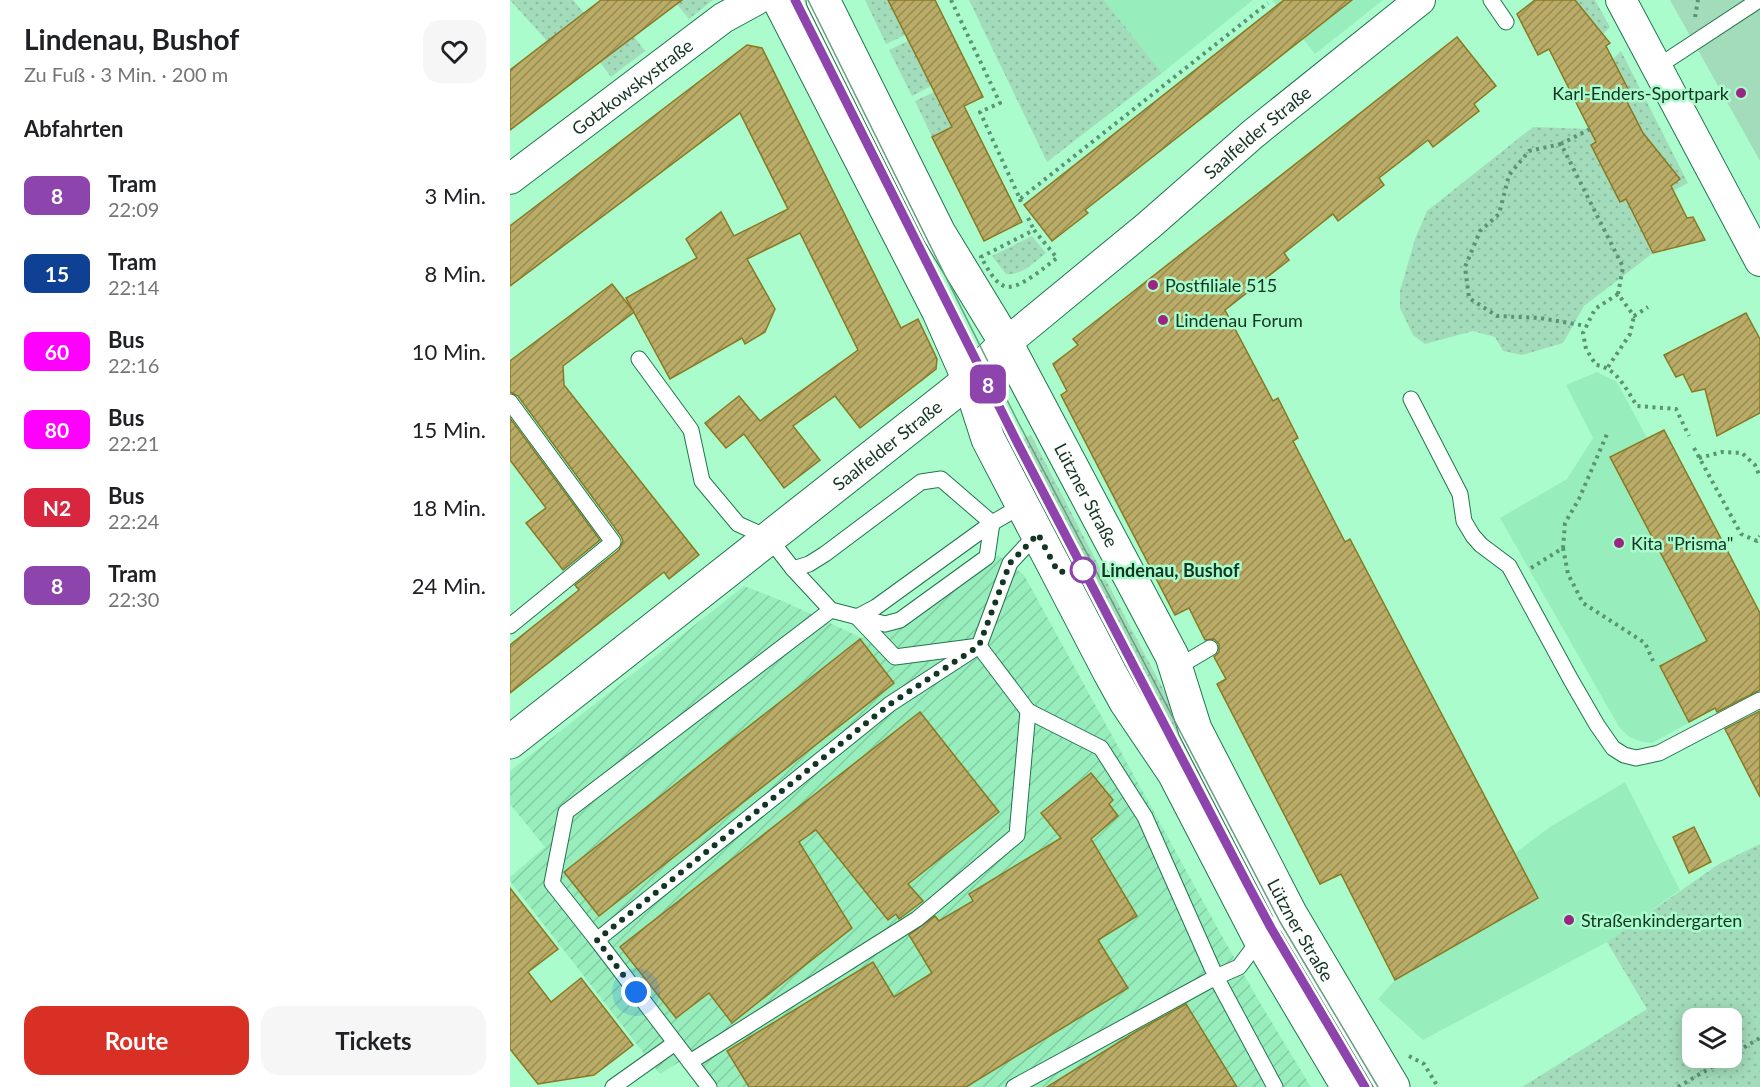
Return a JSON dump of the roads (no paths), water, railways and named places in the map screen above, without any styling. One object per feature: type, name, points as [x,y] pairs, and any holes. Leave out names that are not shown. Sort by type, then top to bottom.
[{"type":"main road","points":[[779,0],[939,312],[969,380],[988,439],[1126,702],[1174,773],[1260,939],[1348,1087]]},
{"type":"main road","name":"Lützner Straße","points":[[823,0],[939,233],[1006,343],[1150,615],[1176,668],[1195,729],[1291,915],[1393,1087]]},
{"type":"main road","name":"Saalfelder Straße","points":[[510,742],[969,380],[1006,343]]},
{"type":"street","name":"Gotzkowskystraße","points":[[510,179],[723,18],[756,0]]},
{"type":"street","name":"Saalfelder Straße","points":[[1006,343],[1148,226],[1253,134],[1420,0]]},
{"type":"street","points":[[1621,0],[1760,261]]},
{"type":"lane","points":[[1491,0],[1506,22]]},
{"type":"lane","points":[[1657,67],[1759,0]]},
{"type":"lane","points":[[639,359],[691,430],[702,481],[738,525],[769,538],[793,569],[831,610],[885,624],[900,620],[987,557],[992,524]]},
{"type":"lane","points":[[1411,399],[1460,494],[1464,520],[1473,536],[1509,566],[1597,725],[1613,748],[1624,755],[1636,758],[1659,753],[1760,699]]},
{"type":"lane","points":[[510,402],[613,542],[510,626]]},
{"type":"lane","points":[[793,569],[809,564],[825,554],[921,482],[941,479],[977,508],[992,524]]},
{"type":"lane","points":[[857,617],[876,607],[992,524],[1023,505]]},
{"type":"lane","points":[[597,940],[890,704],[979,646],[1010,563],[1038,534]]},
{"type":"lane","points":[[709,1087],[552,883],[566,812],[831,610]]},
{"type":"lane","points":[[857,617],[895,657],[979,646]]},
{"type":"lane","points":[[979,646],[1028,711],[1101,748],[1145,817],[1216,977],[1275,1087]]},
{"type":"lane","points":[[1176,668],[1210,648]]},
{"type":"lane","points":[[690,1062],[917,919],[1017,835],[1028,711]]},
{"type":"lane","points":[[1014,1087],[1216,977],[1239,967],[1266,931],[1291,915]]},
{"type":"lane","points":[[613,1087],[675,1043]]},
{"type":"tram line","points":[[795,0],[1017,442],[1271,928],[1365,1087]]},
{"type":"tram line","name":"8","points":[[795,0],[1017,442],[1249,887],[1365,1087]]},
{"type":"tram line","points":[[808,0],[1017,420],[1280,922],[1378,1087]]},
{"type":"place","name":"Karl-Enders-Sportpark","points":[[1741,93]]},
{"type":"place","name":"Postfiliale 515","points":[[1153,285]]},
{"type":"place","name":"Lindenau Forum","points":[[1163,320]]},
{"type":"place","name":"Kita \"Prisma\"","points":[[1619,543]]},
{"type":"place","name":"Lindenau, Bushof","points":[[1083,570]]},
{"type":"place","name":"Straßenkindergarten","points":[[1569,920]]}]
